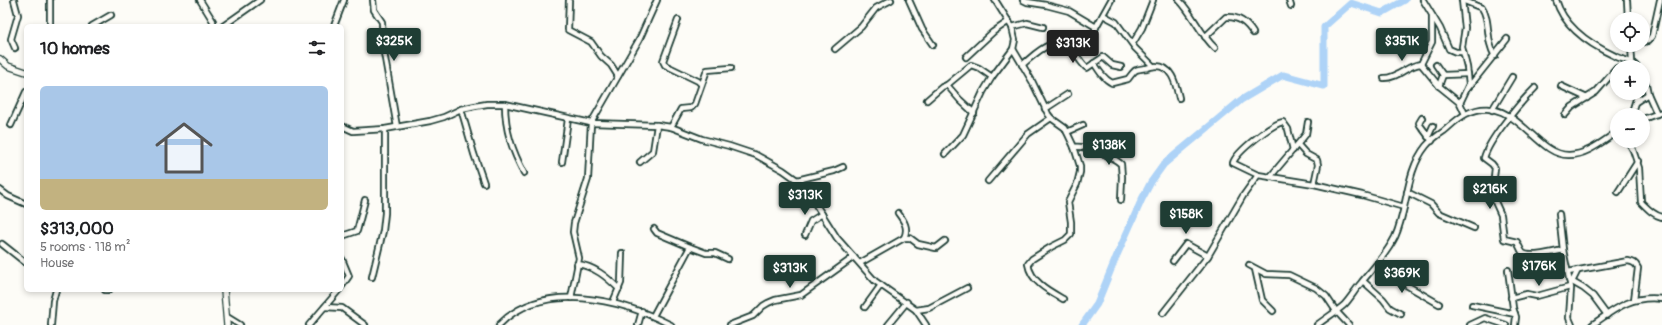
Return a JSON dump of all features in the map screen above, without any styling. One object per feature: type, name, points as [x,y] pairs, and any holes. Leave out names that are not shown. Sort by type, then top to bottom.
[{"type":"street","points":[[14,0],[18,15],[11,39],[15,48]]},
{"type":"street","points":[[50,0],[50,24]]},
{"type":"street","points":[[200,0],[213,21],[213,24]]},
{"type":"street","points":[[226,24],[260,0]]},
{"type":"street","points":[[335,24],[344,0]]},
{"type":"street","points":[[373,0],[374,10],[382,22],[383,47],[397,127]]},
{"type":"street","points":[[569,0],[568,30],[591,42],[600,56],[611,65],[618,76]]},
{"type":"street","points":[[571,298],[577,264],[580,258],[573,232],[574,223],[588,179],[591,123],[639,40],[657,0]]},
{"type":"street","points":[[835,49],[861,27],[876,8],[890,0]]},
{"type":"street","points":[[909,0],[922,28],[933,45]]},
{"type":"street","points":[[945,154],[963,135],[983,92],[992,77],[1013,49],[1015,40],[1012,27],[995,0]]},
{"type":"street","points":[[1069,48],[1094,33],[1111,0]]},
{"type":"street","points":[[1133,44],[1144,24],[1152,0]]},
{"type":"street","points":[[1179,0],[1186,7],[1205,37],[1215,48]]},
{"type":"street","points":[[1289,0],[1291,6]]},
{"type":"street","points":[[1423,0],[1440,28],[1449,49],[1456,52],[1463,52]]},
{"type":"street","points":[[1468,88],[1468,74],[1462,42],[1465,28],[1462,0],[1482,8],[1484,11],[1487,21],[1488,40],[1495,56]]},
{"type":"street","points":[[1556,0],[1563,17],[1571,27],[1587,39],[1624,60]]},
{"type":"street","points":[[1627,0],[1628,12]]},
{"type":"street","points":[[1650,38],[1652,36],[1660,0]]},
{"type":"street","points":[[1026,1],[1069,11],[1096,27]]},
{"type":"street","points":[[95,24],[111,15]]},
{"type":"street","points":[[1103,15],[1116,22],[1153,66]]},
{"type":"street","points":[[1205,37],[1226,17],[1229,16],[1243,21],[1253,33]]},
{"type":"street","points":[[1421,64],[1432,42],[1432,16]]},
{"type":"street","points":[[678,20],[663,61],[665,65],[698,81],[701,84]]},
{"type":"street","points":[[966,57],[993,32],[1009,21]]},
{"type":"street","points":[[1012,27],[1027,23],[1043,27]]},
{"type":"street","points":[[1460,103],[1468,88],[1507,39]]},
{"type":"street","points":[[1022,65],[1047,45],[1058,44],[1069,48],[1074,52],[1085,66],[1090,67],[1102,57],[1112,65],[1120,67]]},
{"type":"street","points":[[1013,49],[1032,81],[1045,109],[1051,118],[1065,128],[1074,147],[1080,166],[1077,184],[1068,202],[1071,234],[1065,240],[1051,246],[1032,259],[1028,264],[1031,273],[1041,286],[1063,299]]},
{"type":"street","points":[[0,59],[8,66],[24,71]]},
{"type":"street","points":[[1094,63],[1100,74],[1112,83],[1128,80],[1132,72],[1140,67],[1163,67],[1170,72],[1173,77],[1179,98]]},
{"type":"street","points":[[1384,78],[1395,77],[1416,64],[1421,64]]},
{"type":"street","points":[[1421,64],[1439,86],[1460,103],[1465,114]]},
{"type":"street","points":[[1436,65],[1443,75]]},
{"type":"street","points":[[927,100],[970,66],[979,68],[992,77]]},
{"type":"street","points":[[671,127],[681,109],[693,106],[707,70],[731,68]]},
{"type":"street","points":[[1443,75],[1468,74]]},
{"type":"street","points":[[1439,86],[1443,75]]},
{"type":"street","points":[[1565,116],[1572,107],[1596,92],[1610,76]]},
{"type":"street","points":[[1492,110],[1512,77]]},
{"type":"street","points":[[947,85],[974,113]]},
{"type":"street","points":[[1561,86],[1587,98]]},
{"type":"street","points":[[1535,88],[1520,103],[1496,136],[1484,158],[1492,164],[1494,168],[1492,195],[1501,215],[1502,237],[1517,242],[1521,252],[1525,255],[1542,255],[1563,250]]},
{"type":"street","points":[[1045,109],[1068,94]]},
{"type":"street","points":[[11,125],[24,96]]},
{"type":"street","points":[[1650,97],[1660,113],[1650,117]]},
{"type":"street","points":[[1634,108],[1636,102],[1639,100]]},
{"type":"street","points":[[344,127],[353,131],[385,129],[444,117],[461,109],[487,104],[505,104],[591,123],[657,125],[671,127],[702,139],[756,155],[784,170],[797,180],[822,214],[837,238],[881,286],[916,310],[926,325]]},
{"type":"street","points":[[505,104],[505,116],[512,150],[524,173]]},
{"type":"street","points":[[461,109],[484,183]]},
{"type":"street","points":[[1430,139],[1465,114],[1481,110],[1492,110],[1511,116],[1546,147],[1558,154],[1568,156],[1578,154],[1610,136]]},
{"type":"street","points":[[988,181],[1028,134],[1051,118]]},
{"type":"street","points":[[1422,118],[1419,123],[1430,139]]},
{"type":"street","points":[[562,162],[568,119]]},
{"type":"street","points":[[1293,150],[1288,130],[1283,122],[1248,144],[1238,154],[1233,163],[1258,175],[1314,184],[1369,197],[1404,208]]},
{"type":"street","points":[[1270,177],[1306,134],[1308,122]]},
{"type":"street","points":[[640,162],[653,151],[657,125]]},
{"type":"street","points":[[1067,132],[1083,125]]},
{"type":"street","points":[[1317,325],[1344,304],[1383,257],[1395,236],[1412,175],[1419,158],[1430,139],[1432,126]]},
{"type":"street","points":[[372,277],[383,231],[385,129]]},
{"type":"street","points":[[1298,145],[1306,154],[1317,160],[1318,165],[1314,184]]},
{"type":"street","points":[[1074,147],[1081,147],[1101,154],[1121,164],[1121,200]]},
{"type":"street","points":[[1632,148],[1638,161],[1641,202],[1648,209],[1662,217]]},
{"type":"street","points":[[1618,192],[1638,161]]},
{"type":"street","points":[[797,180],[834,171],[843,167]]},
{"type":"street","points":[[1163,313],[1208,256],[1243,196],[1258,175]]},
{"type":"street","points":[[0,190],[8,196],[24,203]]},
{"type":"street","points":[[1408,192],[1431,204],[1438,213],[1474,228]]},
{"type":"street","points":[[344,235],[357,231],[365,200]]},
{"type":"street","points":[[898,213],[906,227],[907,232],[904,238]]},
{"type":"street","points":[[806,235],[811,221],[822,214]]},
{"type":"street","points":[[1559,214],[1563,250],[1570,283],[1569,318],[1572,325]]},
{"type":"street","points":[[654,229],[657,233],[690,247],[706,253],[715,253],[728,259]]},
{"type":"street","points":[[860,263],[904,238],[910,238],[918,244],[936,248],[945,241]]},
{"type":"street","points":[[2,244],[24,261]]},
{"type":"street","points":[[1173,261],[1186,244],[1208,256]]},
{"type":"street","points":[[653,316],[690,247]]},
{"type":"street","points":[[613,302],[619,289],[622,275],[622,253]]},
{"type":"street","points":[[730,325],[752,316],[763,306],[775,300],[801,295],[854,257]]},
{"type":"street","points":[[1568,272],[1633,262],[1638,268],[1634,300]]},
{"type":"street","points":[[344,264],[349,276],[344,283]]},
{"type":"street","points":[[577,264],[594,269],[619,289]]},
{"type":"street","points":[[1249,265],[1255,269],[1274,275],[1289,275],[1316,288],[1326,296],[1336,311],[1349,325]]},
{"type":"street","points":[[1375,267],[1439,304]]},
{"type":"street","points":[[1255,269],[1262,300],[1273,311]]},
{"type":"street","points":[[1508,270],[1511,298],[1515,314],[1515,325]]},
{"type":"street","points":[[1511,298],[1527,294],[1537,296],[1570,283],[1578,270]]},
{"type":"street","points":[[1363,281],[1383,299],[1390,308],[1402,314]]},
{"type":"street","points":[[1570,283],[1593,296],[1607,315]]},
{"type":"street","points":[[864,307],[881,286]]},
{"type":"street","points":[[916,310],[929,308],[967,288]]},
{"type":"street","points":[[51,325],[53,301],[55,292]]},
{"type":"street","points":[[224,292],[227,325]]},
{"type":"street","points":[[309,325],[337,292]]},
{"type":"street","points":[[499,325],[504,319],[530,305],[541,301],[571,298],[613,302],[642,311],[670,325]]},
{"type":"street","points":[[1592,325],[1615,309],[1634,300],[1653,298],[1662,299]]},
{"type":"street","points":[[888,325],[906,302]]},
{"type":"street","points":[[1472,305],[1515,314]]},
{"type":"street","points":[[325,306],[342,308],[365,325]]},
{"type":"street","points":[[638,325],[642,311]]},
{"type":"street","points":[[227,317],[240,325]]},
{"type":"street","points":[[1470,325],[1485,318],[1506,325]]},
{"type":"waterway","points":[[1082,325],[1097,304],[1142,199],[1151,182],[1164,164],[1241,100],[1283,75],[1324,86],[1324,27],[1351,3],[1382,13],[1405,0]]}]
